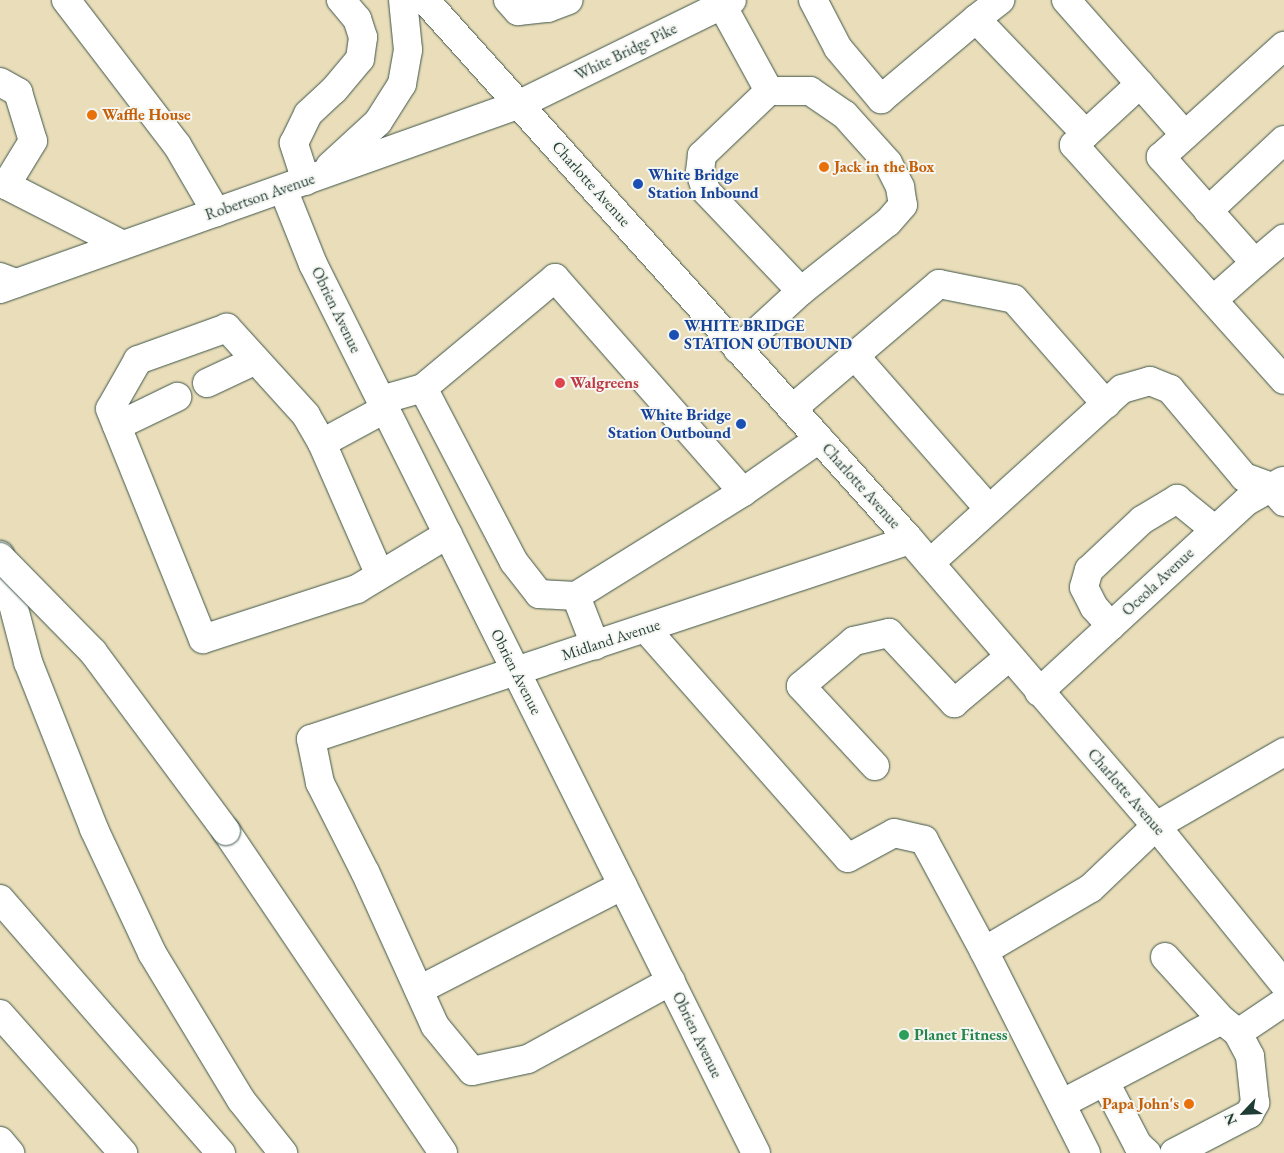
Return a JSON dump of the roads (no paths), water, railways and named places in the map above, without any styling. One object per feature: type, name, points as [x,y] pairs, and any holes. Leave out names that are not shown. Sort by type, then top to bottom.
[{"type":"main road","name":"Obrien Avenue","points":[[342,0],[356,19],[363,36],[360,59],[334,90],[308,114],[294,143],[302,182],[313,264],[756,1153]]},
{"type":"main road","points":[[302,182],[378,122],[402,84],[408,50],[403,0]]},
{"type":"main road","name":"Charlotte Avenue","points":[[424,0],[520,104],[910,540],[1156,826],[1284,984]]},
{"type":"main road","points":[[508,0],[518,11],[548,8],[568,0]]},
{"type":"main road","points":[[813,0],[838,48],[881,98],[1000,0]]},
{"type":"main road","points":[[1066,0],[1185,135]]},
{"type":"main road","points":[[70,2],[177,145],[216,212]]},
{"type":"main road","points":[[727,3],[770,91]]},
{"type":"main road","name":"White Bridge Pike","points":[[520,104],[727,3]]},
{"type":"main road","points":[[976,18],[1086,134]]},
{"type":"main road","points":[[1255,263],[1161,157],[1284,46]]},
{"type":"main road","points":[[1140,84],[1074,145],[1284,380]]},
{"type":"main road","points":[[9,87],[33,141],[3,184],[122,245]]},
{"type":"main road","points":[[738,349],[801,291],[888,222],[903,205],[900,187],[888,163],[845,115],[810,91],[770,91],[702,155],[700,172],[706,191],[801,291]]},
{"type":"main road","name":"Robertson Avenue","points":[[5,283],[122,245],[520,104]]},
{"type":"main road","points":[[1208,211],[1284,140]]},
{"type":"main road","points":[[1213,300],[1284,238]]},
{"type":"main road","points":[[322,443],[383,405],[424,388],[555,278],[743,492]]},
{"type":"main road","points":[[792,409],[939,284],[1014,299],[1106,404]]},
{"type":"main road","points":[[379,573],[322,443],[306,415],[227,328],[138,360],[110,409],[203,639],[357,589],[379,573],[448,534]]},
{"type":"main road","points":[[855,356],[989,509]]},
{"type":"main road","points":[[207,384],[256,360]]},
{"type":"main road","points":[[930,563],[1122,389],[1150,381],[1170,390],[1244,477],[1280,490]]},
{"type":"main road","points":[[424,388],[514,562],[539,594],[576,596],[743,492],[819,439]]},
{"type":"main road","points":[[117,426],[177,397]]},
{"type":"main road","name":"Oceola Avenue","points":[[1039,692],[1247,500],[1280,490]]},
{"type":"main road","points":[[1111,626],[1094,607],[1084,587],[1089,570],[1142,520],[1177,499],[1216,530]]},
{"type":"main road","name":"Midland Avenue","points":[[419,990],[320,783],[311,739],[910,540]]},
{"type":"main road","points":[[0,556],[93,652],[226,831],[443,1153]]},
{"type":"main road","points":[[0,556],[28,662],[94,829],[152,953],[241,1100],[283,1153]]},
{"type":"main road","points":[[576,596],[595,645]]},
{"type":"main road","points":[[646,629],[848,858],[894,833],[924,840],[1063,1103],[1086,1153]]},
{"type":"main road","points":[[875,766],[801,686],[854,641],[889,633],[954,703],[1009,657]]},
{"type":"main road","points":[[984,951],[1091,888],[1156,826],[1284,752]]},
{"type":"main road","points":[[623,885],[419,990],[435,1026],[472,1071],[528,1060],[671,981]]},
{"type":"main road","points":[[0,899],[221,1153]]},
{"type":"main road","points":[[1165,957],[1230,1027],[1250,1056],[1255,1103],[1250,1114],[1174,1153]]},
{"type":"main road","points":[[1063,1103],[1104,1082],[1284,1002]]},
{"type":"main road","points":[[0,1014],[123,1153]]},
{"type":"main road","points":[[1104,1082],[1138,1145],[1146,1153]]},
{"type":"main road","points":[[0,1141],[10,1153]]},
{"type":"place","name":"Waffle House","points":[[92,115]]},
{"type":"place","name":"Jack in the Box","points":[[824,167]]},
{"type":"place","name":"White Bridge Station Inbound","points":[[638,184]]},
{"type":"place","name":"WHITE BRIDGE STATION OUTBOUND","points":[[674,335]]},
{"type":"place","name":"Walgreens","points":[[560,383]]},
{"type":"place","name":"White Bridge Station Outbound","points":[[741,424]]},
{"type":"place","name":"Planet Fitness","points":[[904,1035]]},
{"type":"place","name":"Papa John's","points":[[1189,1104]]}]
